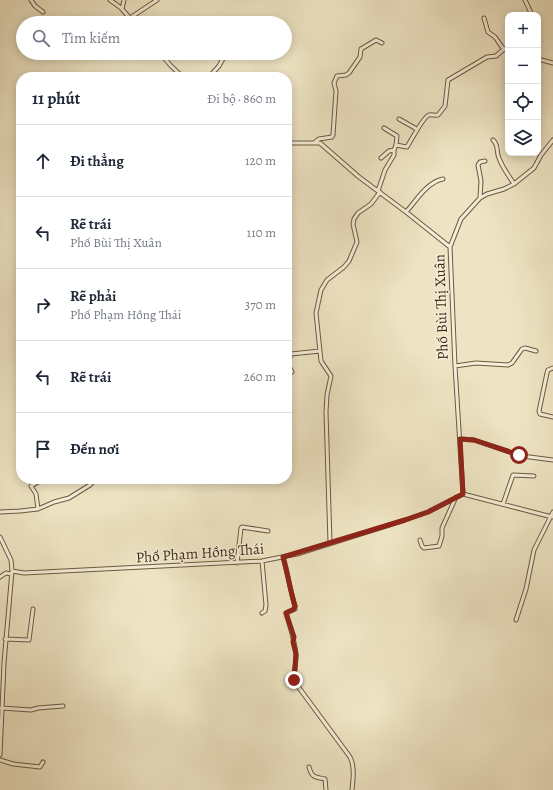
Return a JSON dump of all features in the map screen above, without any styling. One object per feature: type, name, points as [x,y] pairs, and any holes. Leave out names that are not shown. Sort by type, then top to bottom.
[{"type":"street","points":[[31,0],[35,6],[43,12]]},
{"type":"street","points":[[110,0],[128,16]]},
{"type":"street","points":[[122,9],[124,0]]},
{"type":"street","points":[[148,0],[150,5]]},
{"type":"street","points":[[133,16],[158,0]]},
{"type":"street","points":[[525,0],[531,12]]},
{"type":"street","points":[[396,145],[407,147],[427,115],[437,116],[444,108],[448,80],[487,57],[496,56],[504,49],[495,37],[488,32],[484,18]]},
{"type":"street","points":[[292,142],[315,142],[319,139],[332,137],[336,91],[334,81],[337,76],[346,75],[349,73],[360,57],[361,49],[376,40],[382,43]]},
{"type":"street","points":[[166,60],[178,72]]},
{"type":"street","points":[[214,72],[222,60]]},
{"type":"street","points":[[541,60],[553,63]]},
{"type":"street","points":[[399,120],[417,130]]},
{"type":"street","points":[[330,543],[326,412],[330,376],[322,364],[316,313],[321,290],[327,280],[344,267],[357,242],[353,224],[354,219],[358,213],[371,204],[379,192],[385,170],[394,157],[396,136],[384,128]]},
{"type":"street","points":[[493,140],[496,143],[500,162],[514,184]]},
{"type":"street","points":[[450,247],[461,219],[480,198],[483,195],[501,190],[514,184],[534,168],[541,155],[553,140]]},
{"type":"street","name":"Phố Bùi Thị Xuân","points":[[315,142],[322,145],[359,178],[406,212],[450,247],[455,366],[463,494]]},
{"type":"street","points":[[381,158],[388,152],[394,150]]},
{"type":"street","points":[[480,198],[481,181],[478,165],[480,162],[485,161]]},
{"type":"street","points":[[406,212],[426,189],[435,182],[443,179]]},
{"type":"street","points":[[455,366],[468,363],[508,365],[512,363],[522,349],[525,348],[536,351]]},
{"type":"street","points":[[292,354],[320,351]]},
{"type":"street","points":[[553,368],[548,370],[547,373],[539,411],[540,414],[553,417]]},
{"type":"street","points":[[460,439],[474,440],[522,456],[553,460]]},
{"type":"street","points":[[503,504],[513,475],[534,476]]},
{"type":"street","points":[[34,484],[31,486],[36,494],[38,509]]},
{"type":"street","points":[[0,512],[20,512],[38,509],[54,502],[69,498],[91,484]]},
{"type":"street","points":[[463,494],[552,516]]},
{"type":"street","name":"Phố Phạm Hồng Thái","points":[[12,573],[24,574],[262,561],[283,557],[422,514],[463,494]]},
{"type":"street","points":[[420,540],[424,548],[439,546],[442,536],[442,528],[456,497]]},
{"type":"street","points":[[516,620],[526,589],[534,550],[553,512]]},
{"type":"street","points":[[237,563],[241,528],[268,531]]},
{"type":"street","points":[[0,537],[11,560],[12,573],[1,708],[0,755]]},
{"type":"street","points":[[283,557],[288,574],[290,591],[295,606],[294,609],[286,613],[294,637],[293,642],[296,654],[294,680],[350,757],[353,776],[352,790]]},
{"type":"street","points":[[262,561],[266,605],[265,611],[262,613]]},
{"type":"street","points":[[0,577],[6,573],[12,573]]},
{"type":"street","points":[[6,639],[29,640],[33,609]]},
{"type":"street","points":[[1,708],[31,710],[63,706]]},
{"type":"street","points":[[0,760],[14,764],[40,767],[43,762]]},
{"type":"street","points":[[309,768],[311,775],[325,779],[326,790]]},
{"type":"route","points":[[294,680],[296,654],[293,642],[294,637],[286,613],[294,609],[295,606],[290,591],[288,574],[283,557],[297,554],[428,512],[463,494],[460,439],[474,440],[519,455]]}]
